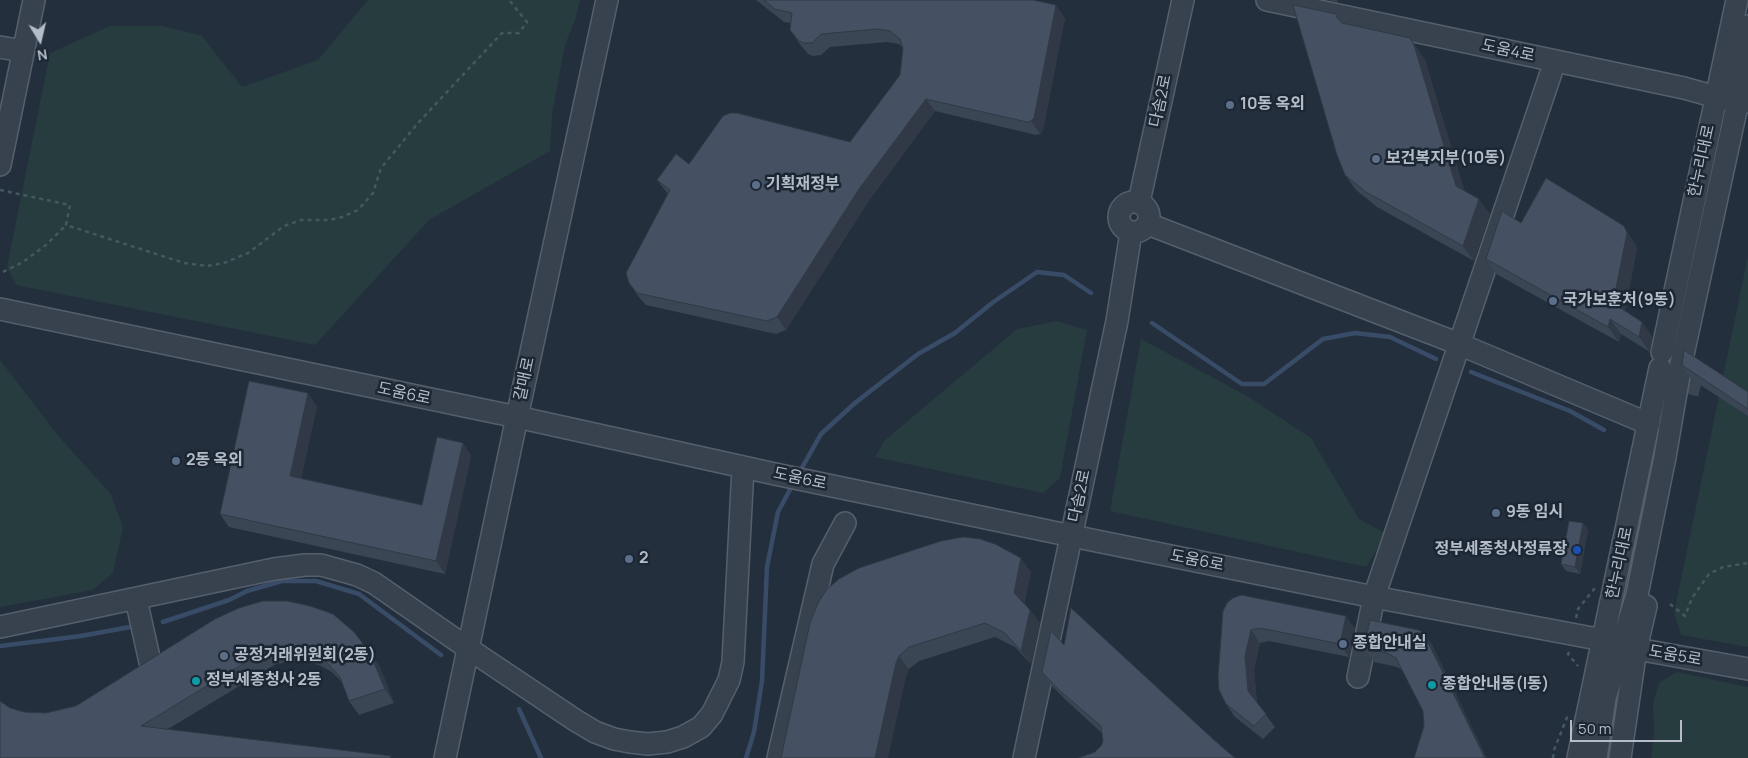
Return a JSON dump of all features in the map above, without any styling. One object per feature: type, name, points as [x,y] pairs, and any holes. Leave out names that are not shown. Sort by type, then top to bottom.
[{"type":"street","points":[[0,165],[34,0]]},
{"type":"street","name":"갈매로","points":[[446,758],[607,0]]},
{"type":"street","name":"다솜2로","points":[[1139,202],[1183,0]]},
{"type":"street","name":"도움4로","points":[[1267,0],[1684,88],[1745,106]]},
{"type":"street","name":"한누리대로","points":[[1620,758],[1620,645],[1617,579],[1737,0]]},
{"type":"street","points":[[1693,374],[1745,106],[1740,62],[1748,26]]},
{"type":"street","points":[[0,47],[23,51]]},
{"type":"street","points":[[1358,677],[1374,597],[1554,61]]},
{"type":"street","points":[[1596,758],[1604,698],[1637,595],[1682,364],[1745,106]]},
{"type":"street","points":[[1139,228],[1149,214],[1144,205],[1139,202],[1129,203],[1119,213],[1122,227],[1139,228],[1459,344],[1648,424]]},
{"type":"street","name":"다솜2로","points":[[1024,758],[1117,321],[1139,228]]},
{"type":"street","name":"도움6로","points":[[0,309],[1072,536],[1374,597],[1573,634],[1620,645]]},
{"type":"street","name":"한누리대로","points":[[1578,758],[1620,645],[1688,394]]},
{"type":"street","points":[[0,627],[274,569],[321,565],[357,574],[374,583],[469,650],[595,732],[614,739],[648,744],[667,742],[683,737],[700,726],[712,714],[729,680],[733,662],[743,466]]},
{"type":"street","points":[[778,758],[823,564],[845,524]]},
{"type":"street","points":[[136,599],[150,662]]},
{"type":"street","name":"도움5로","points":[[1620,645],[1748,669]]},
{"type":"path","points":[[66,225],[184,263],[207,266],[224,263],[248,253],[284,226],[301,220],[342,218],[358,210],[373,193],[381,168],[418,123],[502,33],[519,34],[527,22],[509,0]]},
{"type":"path","points":[[0,190],[70,204],[66,225],[46,245],[23,262],[3,272]]},
{"type":"path","points":[[1670,604],[1685,616],[1692,598],[1709,574],[1723,567],[1748,563]]},
{"type":"path","points":[[1577,675],[1578,665],[1568,654],[1578,609],[1594,588]]},
{"type":"path","points":[[1554,758],[1554,750],[1568,713]]},
{"type":"green space","points":[[368,0],[580,0],[576,17],[565,45],[552,115],[550,151],[429,220],[315,345],[16,285],[7,267],[50,53],[110,26],[162,26],[202,36],[242,87],[318,60]]},
{"type":"green space","points":[[1748,256],[1748,647],[1681,635],[1674,613]]},
{"type":"green space","points":[[1057,321],[1087,330],[1060,478],[1043,493],[875,457],[884,441],[1017,329]]},
{"type":"green space","points":[[1141,339],[1247,396],[1311,438],[1359,519],[1387,534],[1366,567],[1110,511]]},
{"type":"green space","points":[[0,360],[60,438],[110,493],[123,527],[113,573],[93,590],[0,607]]},
{"type":"green space","points":[[1677,672],[1748,687],[1748,758],[1651,758],[1654,733],[1653,703],[1659,683]]},
{"type":"building","points":[[764,0],[1033,0],[1056,5],[1034,118],[1027,122],[926,99],[859,189],[777,317],[767,321],[637,293],[629,283],[626,273],[670,190],[657,180],[676,154],[689,164],[723,116],[737,113],[850,142],[900,75],[903,48],[900,39],[890,31],[878,29],[821,34],[812,43],[804,43],[799,41],[790,30],[792,13],[775,9]]},
{"type":"building","points":[[1293,5],[1336,14],[1342,23],[1410,38],[1414,45],[1456,186],[1479,199],[1463,246],[1366,192],[1345,175],[1337,155]]},
{"type":"building","points":[[1546,178],[1624,226],[1627,233],[1613,303],[1642,322],[1639,337],[1610,319],[1608,327],[1486,259],[1502,211],[1521,223]]},
{"type":"building","points":[[1684,350],[1748,392],[1748,409],[1682,365]]},
{"type":"building","points":[[249,381],[308,393],[290,476],[422,505],[437,437],[463,443],[436,561],[220,514]]},
{"type":"building","points":[[1569,521],[1583,523],[1575,567],[1561,564]]},
{"type":"building","points":[[963,537],[980,539],[995,544],[1021,558],[1014,593],[1030,610],[1021,651],[1005,633],[985,623],[909,647],[899,656],[896,663],[875,758],[781,758],[810,623],[818,603],[827,589],[839,579],[859,568],[941,541]]},
{"type":"building","points":[[1241,595],[1346,616],[1340,644],[1260,628],[1251,630],[1245,656],[1248,691],[1266,714],[1254,726],[1226,704],[1219,690],[1218,677],[1223,611],[1227,603]]},
{"type":"building","name":"정부세종청사 2동","points":[[263,601],[287,601],[333,614],[354,632],[370,653],[385,689],[349,701],[340,677],[323,658],[309,651],[286,647],[266,650],[141,726],[391,756],[390,758],[0,758],[0,701],[10,708],[24,712],[46,713],[76,706],[215,619],[239,608]]},
{"type":"building","points":[[1071,608],[1235,758],[1078,758],[1095,752],[1101,746],[1103,741],[1101,726],[1058,689],[1042,672],[1051,631],[1064,645]]},
{"type":"building","points":[[1370,620],[1423,632],[1485,758],[1414,758],[1424,726],[1423,711],[1396,658],[1387,653],[1364,648]]},
{"type":"waterway","points":[[799,473],[821,434],[855,403],[918,354],[955,333],[992,303],[1037,272],[1064,275],[1091,293]]},
{"type":"waterway","points":[[1152,323],[1242,384],[1264,384],[1323,339],[1355,333],[1390,337],[1436,359]]},
{"type":"waterway","points":[[1471,372],[1570,411],[1604,430]]},
{"type":"waterway","points":[[746,758],[754,732],[762,681],[767,567],[778,512],[793,484]]},
{"type":"waterway","points":[[163,622],[229,600],[247,591],[282,581],[316,581],[359,594],[441,655]]},
{"type":"waterway","points":[[0,646],[81,636],[130,627]]},
{"type":"waterway","points":[[519,709],[541,758]]},
{"type":"tunnel","points":[[1688,394],[1693,374]]},
{"type":"place","name":"10동 옥외","points":[[1230,105]]},
{"type":"place","name":"보건복지부(10동)","points":[[1376,159]]},
{"type":"place","name":"기획재정부","points":[[756,185]]},
{"type":"place","name":"국가보훈처(9동)","points":[[1553,301]]},
{"type":"place","name":"2동 옥외","points":[[176,461]]},
{"type":"place","name":"9동 임시","points":[[1496,513]]},
{"type":"place","name":"정부세종청사정류장","points":[[1577,550]]},
{"type":"place","name":"2","points":[[629,559]]},
{"type":"place","name":"종합안내실","points":[[1343,644]]},
{"type":"place","name":"공정거래위원회(2동)","points":[[224,656]]},
{"type":"place","name":"정부세종청사 2동","points":[[196,681]]},
{"type":"place","name":"종합안내동(I동)","points":[[1432,685]]}]
